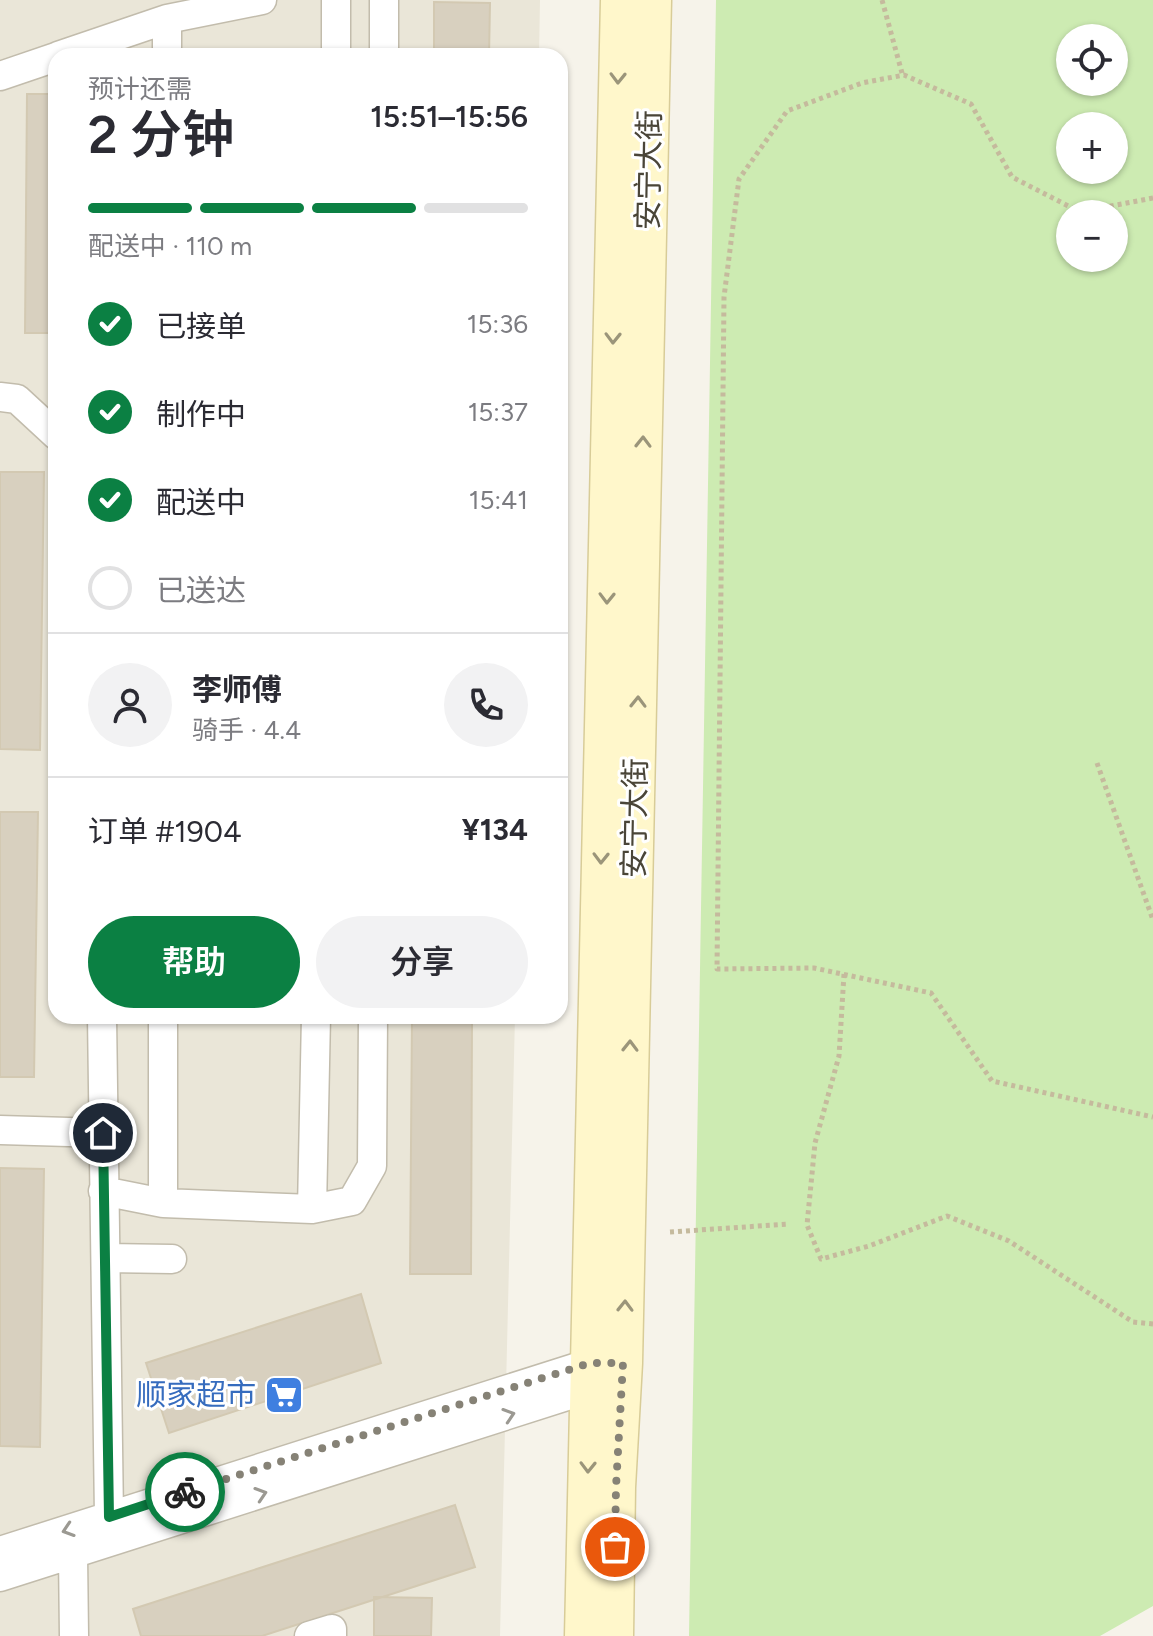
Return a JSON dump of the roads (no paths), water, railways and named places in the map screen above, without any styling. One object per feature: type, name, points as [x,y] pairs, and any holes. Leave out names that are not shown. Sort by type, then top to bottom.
[{"type":"main road","name":"安宁大街","points":[[614,1636],[616,1487],[606,1378],[620,0]]},
{"type":"main road","name":"安宁大街","points":[[584,1636],[606,1378],[652,0]]},
{"type":"street","points":[[81,48],[167,19],[259,0]]},
{"type":"street","points":[[336,0],[336,48]]},
{"type":"street","points":[[384,0],[384,48]]},
{"type":"street","points":[[167,19],[167,48]]},
{"type":"street","points":[[0,76],[48,59]]},
{"type":"street","points":[[4,406],[48,431]]},
{"type":"street","points":[[102,1024],[109,1517]]},
{"type":"street","points":[[163,1024],[163,1203]]},
{"type":"street","points":[[312,1209],[316,1024]]},
{"type":"street","points":[[103,1191],[163,1203],[312,1209],[352,1201],[372,1166],[373,1024]]},
{"type":"street","points":[[0,1130],[103,1133]]},
{"type":"street","points":[[106,1258],[172,1259]]},
{"type":"street","points":[[0,1551],[109,1517],[606,1378]]},
{"type":"street","points":[[0,1577],[606,1378]]},
{"type":"street","points":[[73,1554],[74,1636]]},
{"type":"street","points":[[309,1636],[332,1629],[332,1636]]},
{"type":"place","name":"顺家超市","points":[[284,1395]]}]
